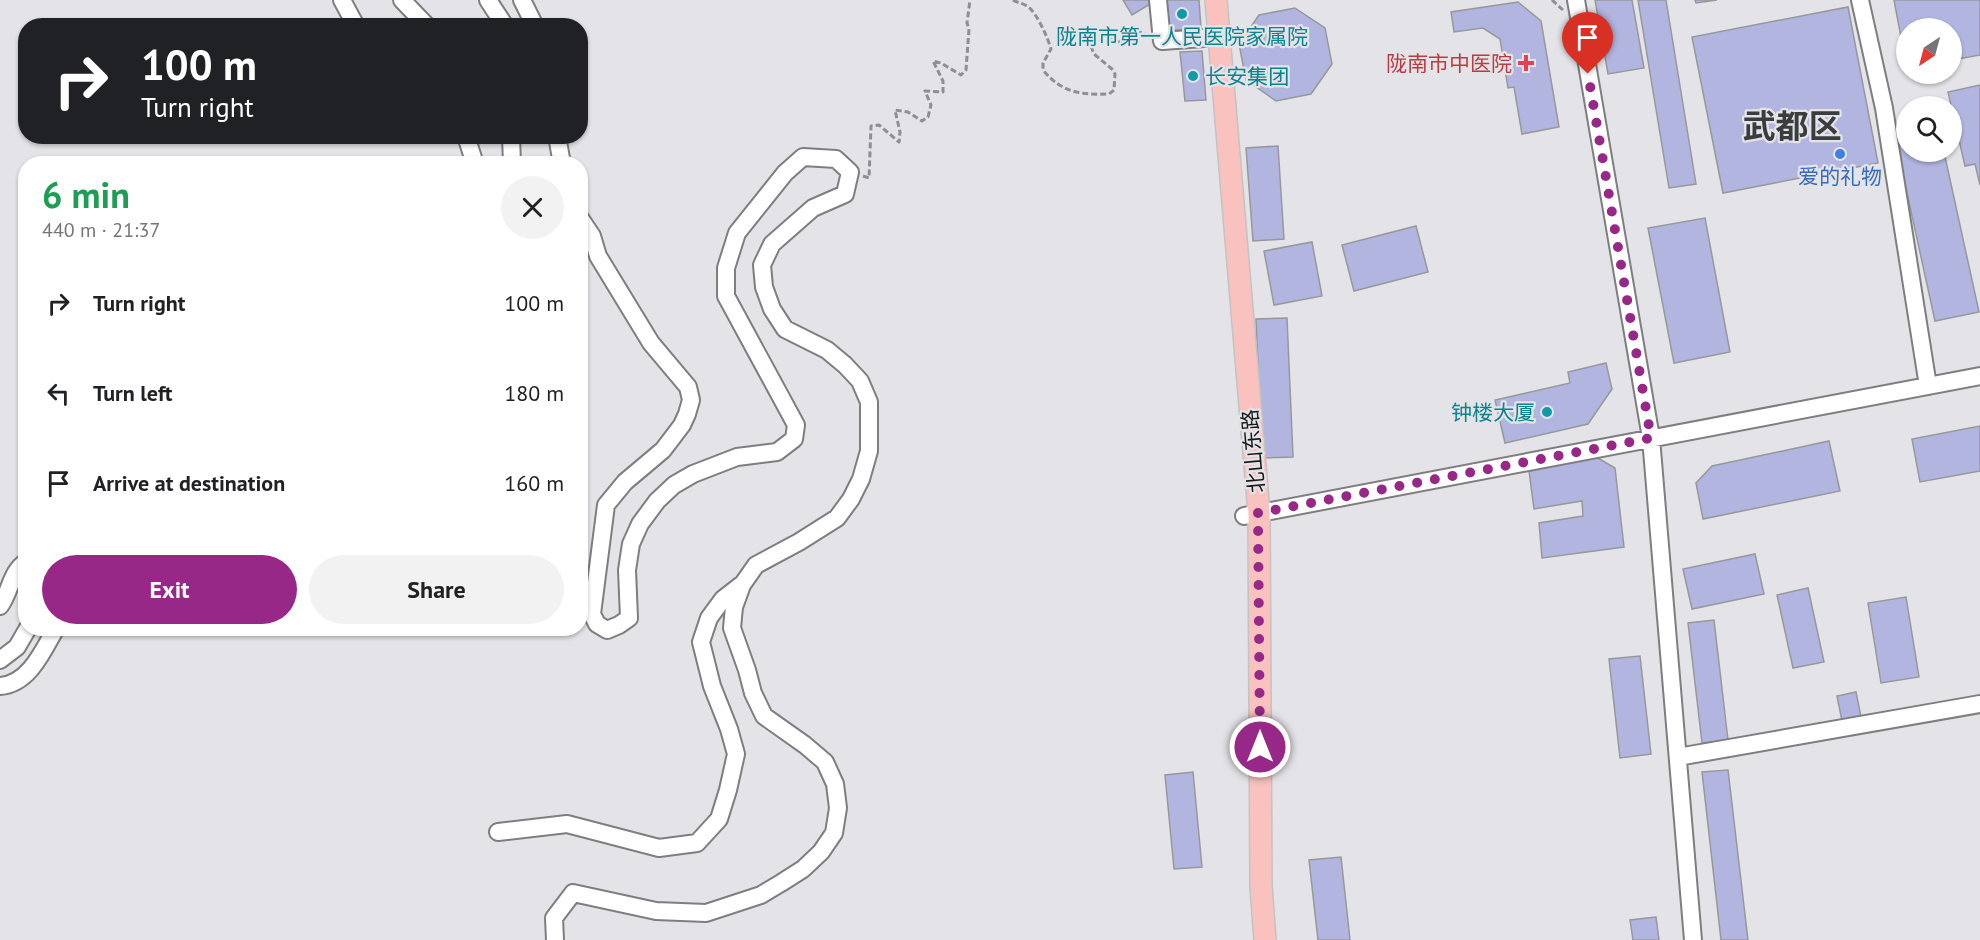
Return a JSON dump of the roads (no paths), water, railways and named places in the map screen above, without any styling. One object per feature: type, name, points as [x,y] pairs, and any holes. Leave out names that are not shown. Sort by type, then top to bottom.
[{"type":"main road","name":"北山东路","points":[[1201,0],[1251,515],[1251,940]]},
{"type":"main road","name":"北山东路","points":[[1216,0],[1251,515],[1261,886],[1265,940]]},
{"type":"street","points":[[342,0],[352,18]]},
{"type":"street","points":[[402,0],[419,18]]},
{"type":"street","points":[[488,0],[500,18]]},
{"type":"street","points":[[522,0],[531,18]]},
{"type":"street","points":[[1158,0],[1162,41],[1204,38]]},
{"type":"street","points":[[1576,0],[1651,438],[1694,940]]},
{"type":"street","points":[[1860,0],[1884,108],[1928,386]]},
{"type":"street","points":[[555,940],[554,918],[573,893],[656,911],[706,913],[761,895],[781,883],[821,852],[834,832],[838,808],[835,784],[825,762],[764,716],[753,693],[732,628],[734,607],[742,585],[756,565],[837,518],[851,499],[861,479],[869,451],[869,402],[860,381],[845,364],[827,350],[785,329],[772,309],[764,287],[762,265],[772,244],[813,208],[845,194],[850,172],[836,159],[803,157],[785,172],[737,233],[726,268],[726,296],[796,425],[794,439],[777,452],[737,457],[693,474],[674,485],[657,501],[640,524],[631,544],[627,570],[629,618],[607,630],[597,624],[592,614],[606,505],[625,482],[663,450],[682,425],[691,400],[688,387],[651,343],[598,256],[588,230]]},
{"type":"street","points":[[1251,515],[1980,376]]},
{"type":"street","points":[[0,606],[18,569]]},
{"type":"street","points":[[498,832],[567,824],[659,848],[697,843],[719,819],[736,754],[712,686],[701,642],[709,618],[723,599],[742,585]]},
{"type":"street","points":[[0,660],[16,646],[23,636]]},
{"type":"street","points":[[0,686],[20,680],[34,666],[51,636]]},
{"type":"street","points":[[1678,757],[1980,704]]},
{"type":"place","name":"陇南市第一人民医院家属院","points":[[1182,14]]},
{"type":"place","name":"陇南市中医院","points":[[1526,63]]},
{"type":"place","name":"长安集团","points":[[1193,76]]},
{"type":"place","name":"爱的礼物","points":[[1840,154]]},
{"type":"place","name":"钟楼大厦","points":[[1547,412]]},
{"type":"district","name":"武都区","points":[[1792,125]]}]
